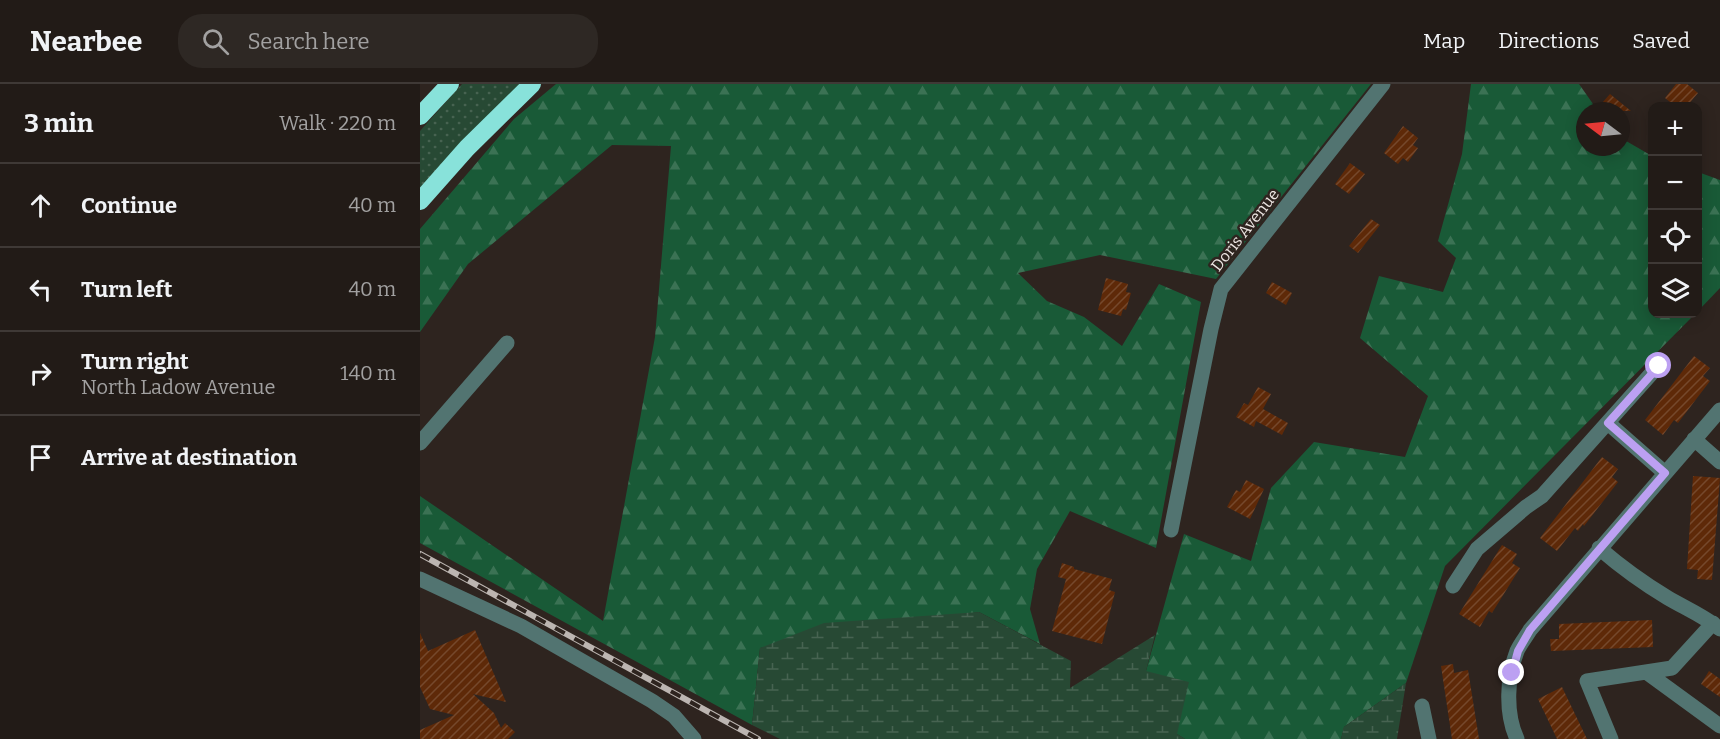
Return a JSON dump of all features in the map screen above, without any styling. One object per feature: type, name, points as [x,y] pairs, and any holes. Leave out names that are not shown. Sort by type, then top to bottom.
[{"type":"highway","points":[[420,116],[450,84]]},
{"type":"highway","points":[[420,201],[467,148],[532,84]]},
{"type":"street","name":"Doris Avenue","points":[[1171,530],[1221,289],[1383,84]]},
{"type":"street","points":[[420,443],[507,343]]},
{"type":"street","points":[[1453,586],[1477,549],[1542,496],[1659,366]]},
{"type":"street","points":[[1517,739],[1512,728],[1509,698],[1518,651],[1530,630],[1720,410]]},
{"type":"street","points":[[1608,423],[1665,473]]},
{"type":"street","points":[[1694,439],[1720,462]]},
{"type":"street","points":[[1599,548],[1629,574],[1717,626],[1672,668],[1587,681],[1611,739]]},
{"type":"street","points":[[420,579],[521,626],[652,700],[674,716],[694,739]]},
{"type":"street","points":[[1646,672],[1720,726]]},
{"type":"street","points":[[1422,706],[1429,739]]},
{"type":"green space","points":[[462,84],[521,84],[420,193],[420,131]]},
{"type":"green space","points":[[556,84],[1371,84],[1216,279],[1100,255],[1018,273],[1047,301],[1084,317],[1122,346],[1159,284],[1201,302],[1156,548],[1070,511],[1037,569],[1030,609],[1040,644],[979,612],[760,648],[752,725],[420,543],[420,496],[603,621],[655,337],[671,146],[612,145],[468,264],[420,332],[420,229],[514,119]]},
{"type":"green space","points":[[1471,84],[1579,84],[1592,102],[1576,102],[1576,156],[1630,156],[1630,143],[1648,154],[1648,318],[1691,318],[1445,566],[1406,683],[1344,727],[1341,739],[1185,739],[1177,734],[1146,671],[1184,534],[1251,561],[1271,488],[1314,442],[1405,457],[1428,396],[1360,338],[1379,276],[1443,292],[1456,258],[1438,241],[1462,154]]},
{"type":"green space","points":[[1702,173],[1720,180],[1720,288],[1702,307]]},
{"type":"green space","points":[[979,612],[1071,661],[1070,688],[1155,635],[1146,671],[1189,682],[1177,734],[1185,739],[780,739],[752,725],[760,648],[824,623]]},
{"type":"green space","points":[[1406,683],[1397,739],[1341,739],[1344,727]]},
{"type":"building","points":[[1676,84],[1687,84],[1698,93],[1690,102],[1670,102],[1665,98]]},
{"type":"building","points":[[1610,94],[1620,102],[1603,102]]},
{"type":"building","points":[[1403,126],[1418,138],[1413,145],[1418,148],[1408,162],[1403,158],[1398,164],[1384,153]]},
{"type":"building","points":[[1350,163],[1365,174],[1349,194],[1335,184]]},
{"type":"building","points":[[1371,219],[1380,225],[1358,253],[1349,246]]},
{"type":"building","points":[[1106,278],[1128,284],[1126,292],[1131,293],[1126,310],[1123,309],[1121,316],[1098,310]]},
{"type":"building","points":[[1272,282],[1292,293],[1286,305],[1266,293]]},
{"type":"building","points":[[1694,356],[1710,368],[1703,376],[1710,381],[1678,423],[1674,420],[1663,435],[1645,420]]},
{"type":"building","points":[[1258,387],[1271,394],[1263,409],[1288,423],[1282,435],[1256,421],[1254,427],[1236,417],[1244,403],[1248,405]]},
{"type":"building","points":[[1602,457],[1618,469],[1612,477],[1618,482],[1584,526],[1583,524],[1578,531],[1575,528],[1557,551],[1540,538]]},
{"type":"building","points":[[1693,476],[1720,478],[1712,580],[1697,579],[1698,570],[1687,569]]},
{"type":"building","points":[[1246,480],[1264,489],[1250,519],[1227,507],[1236,490],[1240,492]]},
{"type":"building","points":[[1502,545],[1517,554],[1512,563],[1520,568],[1492,613],[1489,611],[1480,627],[1459,614]]},
{"type":"building","points":[[1062,563],[1074,569],[1112,579],[1109,590],[1115,592],[1102,644],[1052,631],[1066,579],[1058,577]]},
{"type":"building","points":[[1652,620],[1653,647],[1551,651],[1550,639],[1559,639],[1559,624]]},
{"type":"building","points":[[475,630],[506,702],[473,694],[494,713],[501,728],[505,723],[515,732],[508,739],[420,739],[420,730],[454,715],[430,709],[420,687],[420,633],[428,651]]},
{"type":"building","points":[[1453,664],[1454,673],[1468,670],[1479,739],[1452,739],[1441,666]]},
{"type":"building","points":[[1709,671],[1720,679],[1720,697],[1701,684]]},
{"type":"building","points":[[1562,687],[1587,739],[1557,739],[1538,699]]},
{"type":"railway","points":[[420,554],[758,739]]},
{"type":"route","points":[[1512,673],[1518,651],[1530,630],[1665,473],[1608,423],[1659,366]]}]
